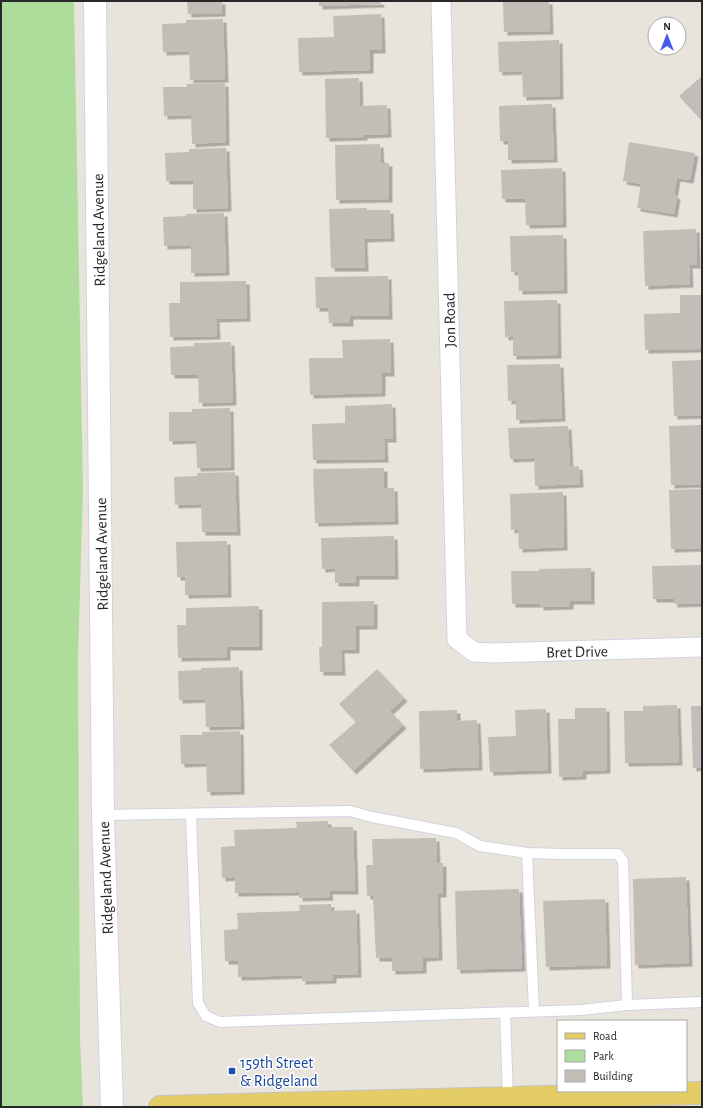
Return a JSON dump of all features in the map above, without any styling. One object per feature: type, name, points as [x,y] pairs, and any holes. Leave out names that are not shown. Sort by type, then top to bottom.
[{"type":"main road","points":[[160,1107],[702,1093]]},
{"type":"street","name":"Ridgeland Avenue","points":[[96,1],[103,815],[112,1107]]},
{"type":"street","name":"Jon Road","points":[[441,1],[457,639]]},
{"type":"street","name":"Bret Drive","points":[[457,639],[474,652],[487,653],[702,648]]},
{"type":"lane","points":[[103,815],[350,811],[456,834],[480,846],[527,853],[618,854],[623,861],[627,1005]]},
{"type":"lane","points":[[192,814],[198,1003],[206,1016],[220,1022],[581,1010],[627,1005],[702,1002]]},
{"type":"lane","points":[[527,853],[534,1011]]},
{"type":"lane","points":[[506,1012],[508,1099]]},
{"type":"green space","points":[[1,1],[74,1],[83,489],[78,659],[80,1039],[83,1107],[1,1107]]},
{"type":"building","points":[[187,1],[222,1],[222,13],[188,14]]},
{"type":"building","points":[[319,1],[380,1],[381,4],[319,6]]},
{"type":"building","points":[[503,1],[549,1],[550,31],[504,32]]},
{"type":"building","points":[[381,14],[382,50],[370,50],[370,70],[299,72],[298,38],[334,37],[333,16]]},
{"type":"building","points":[[223,19],[225,79],[190,80],[189,51],[163,52],[162,24],[186,23],[186,20]]},
{"type":"building","points":[[559,40],[560,96],[523,97],[522,71],[499,72],[498,42]]},
{"type":"building","points":[[702,76],[702,121],[679,96]]},
{"type":"building","points":[[359,78],[360,106],[387,105],[388,134],[364,135],[364,137],[326,138],[325,79]]},
{"type":"building","points":[[225,83],[226,142],[192,144],[191,115],[164,116],[163,87],[187,87],[187,84]]},
{"type":"building","points":[[552,104],[554,159],[508,160],[508,141],[500,141],[499,106]]},
{"type":"building","points":[[629,142],[695,153],[690,180],[677,178],[674,195],[677,196],[674,214],[637,208],[641,184],[623,181]]},
{"type":"building","points":[[380,144],[381,163],[389,163],[389,199],[336,200],[335,145]]},
{"type":"building","points":[[226,148],[228,208],[193,209],[193,181],[166,181],[165,153],[189,152],[189,149]]},
{"type":"building","points":[[562,168],[563,224],[526,225],[525,199],[502,199],[501,170]]},
{"type":"building","points":[[367,208],[367,210],[390,210],[391,238],[364,239],[365,268],[331,268],[329,209]]},
{"type":"building","points":[[224,213],[226,272],[191,273],[191,245],[164,246],[163,217],[186,216],[186,214]]},
{"type":"building","points":[[696,229],[697,265],[689,265],[690,284],[645,286],[643,231]]},
{"type":"building","points":[[563,235],[564,290],[519,291],[518,271],[511,272],[510,236]]},
{"type":"building","points":[[388,276],[389,316],[350,316],[350,323],[329,323],[328,308],[316,308],[315,277]]},
{"type":"building","points":[[246,281],[247,318],[216,319],[217,336],[170,337],[169,303],[180,303],[180,282]]},
{"type":"building","points":[[680,295],[702,295],[702,349],[645,350],[644,314],[680,313]]},
{"type":"building","points":[[557,300],[558,355],[513,356],[513,336],[505,337],[504,301]]},
{"type":"building","points":[[390,339],[391,373],[382,373],[382,393],[310,395],[309,358],[343,358],[342,340]]},
{"type":"building","points":[[231,342],[233,402],[199,403],[198,375],[171,375],[170,347],[194,346],[194,343]]},
{"type":"building","points":[[702,360],[702,415],[674,416],[672,361]]},
{"type":"building","points":[[560,364],[562,418],[516,420],[516,400],[508,401],[507,365]]},
{"type":"building","points":[[392,404],[393,439],[384,439],[385,459],[313,460],[312,424],[345,423],[345,406]]},
{"type":"building","points":[[230,408],[231,467],[197,468],[196,440],[169,441],[169,412],[192,412],[192,409]]},
{"type":"building","points":[[702,425],[702,484],[671,485],[669,426]]},
{"type":"building","points":[[568,426],[570,467],[579,466],[580,484],[535,486],[534,458],[510,459],[508,428]]},
{"type":"building","points":[[384,468],[384,488],[394,488],[395,521],[315,523],[313,469]]},
{"type":"building","points":[[235,472],[237,532],[202,532],[201,504],[175,505],[174,477],[197,476],[197,473]]},
{"type":"building","points":[[702,489],[702,548],[671,549],[669,490]]},
{"type":"building","points":[[563,492],[564,547],[519,549],[518,529],[511,530],[510,494]]},
{"type":"building","points":[[394,536],[395,576],[356,576],[356,583],[335,583],[335,568],[322,569],[321,538]]},
{"type":"building","points":[[227,541],[228,594],[185,595],[185,577],[177,577],[176,542]]},
{"type":"building","points":[[702,565],[702,603],[674,604],[674,599],[653,599],[652,566]]},
{"type":"building","points":[[591,568],[591,601],[570,601],[570,606],[540,607],[540,604],[512,604],[511,571]]},
{"type":"building","points":[[374,601],[374,626],[356,626],[356,650],[341,650],[342,672],[320,672],[319,647],[322,647],[322,602]]},
{"type":"building","points":[[259,606],[259,647],[227,647],[227,657],[178,658],[177,625],[186,625],[186,608]]},
{"type":"building","points":[[239,667],[241,726],[206,727],[205,699],[179,700],[178,671],[201,670],[201,668]]},
{"type":"building","points":[[377,669],[404,698],[390,711],[403,725],[353,771],[329,745],[356,722],[339,704]]},
{"type":"building","points":[[677,705],[679,762],[625,763],[624,711],[643,711],[643,706]]},
{"type":"building","points":[[691,706],[702,706],[702,767],[693,768]]},
{"type":"building","points":[[575,708],[606,708],[607,770],[583,771],[583,776],[559,777],[558,719],[575,719]]},
{"type":"building","points":[[546,709],[548,770],[490,772],[488,737],[516,736],[515,710]]},
{"type":"building","points":[[457,710],[457,721],[477,720],[479,767],[420,769],[419,711]]},
{"type":"building","points":[[240,731],[241,791],[207,792],[206,763],[181,764],[180,735],[202,735],[202,732]]},
{"type":"building","points":[[328,821],[328,827],[353,827],[355,891],[329,891],[330,897],[299,898],[299,892],[235,893],[235,877],[222,878],[221,847],[235,846],[234,830],[297,828],[296,822]]},
{"type":"building","points":[[436,838],[437,863],[443,863],[443,894],[437,894],[439,957],[423,958],[423,970],[392,971],[392,958],[376,958],[373,896],[367,896],[366,865],[373,865],[372,839]]},
{"type":"building","points":[[686,877],[689,963],[635,965],[633,879]]},
{"type":"building","points":[[519,889],[522,968],[457,970],[455,891]]},
{"type":"building","points":[[605,899],[607,965],[546,967],[543,901]]},
{"type":"building","points":[[331,904],[331,911],[356,910],[358,974],[333,975],[333,980],[302,981],[302,975],[238,977],[238,961],[225,961],[224,930],[238,929],[237,913],[300,911],[299,905]]},
{"type":"place","name":"159th Street & Ridgeland","points":[[232,1071]]}]
